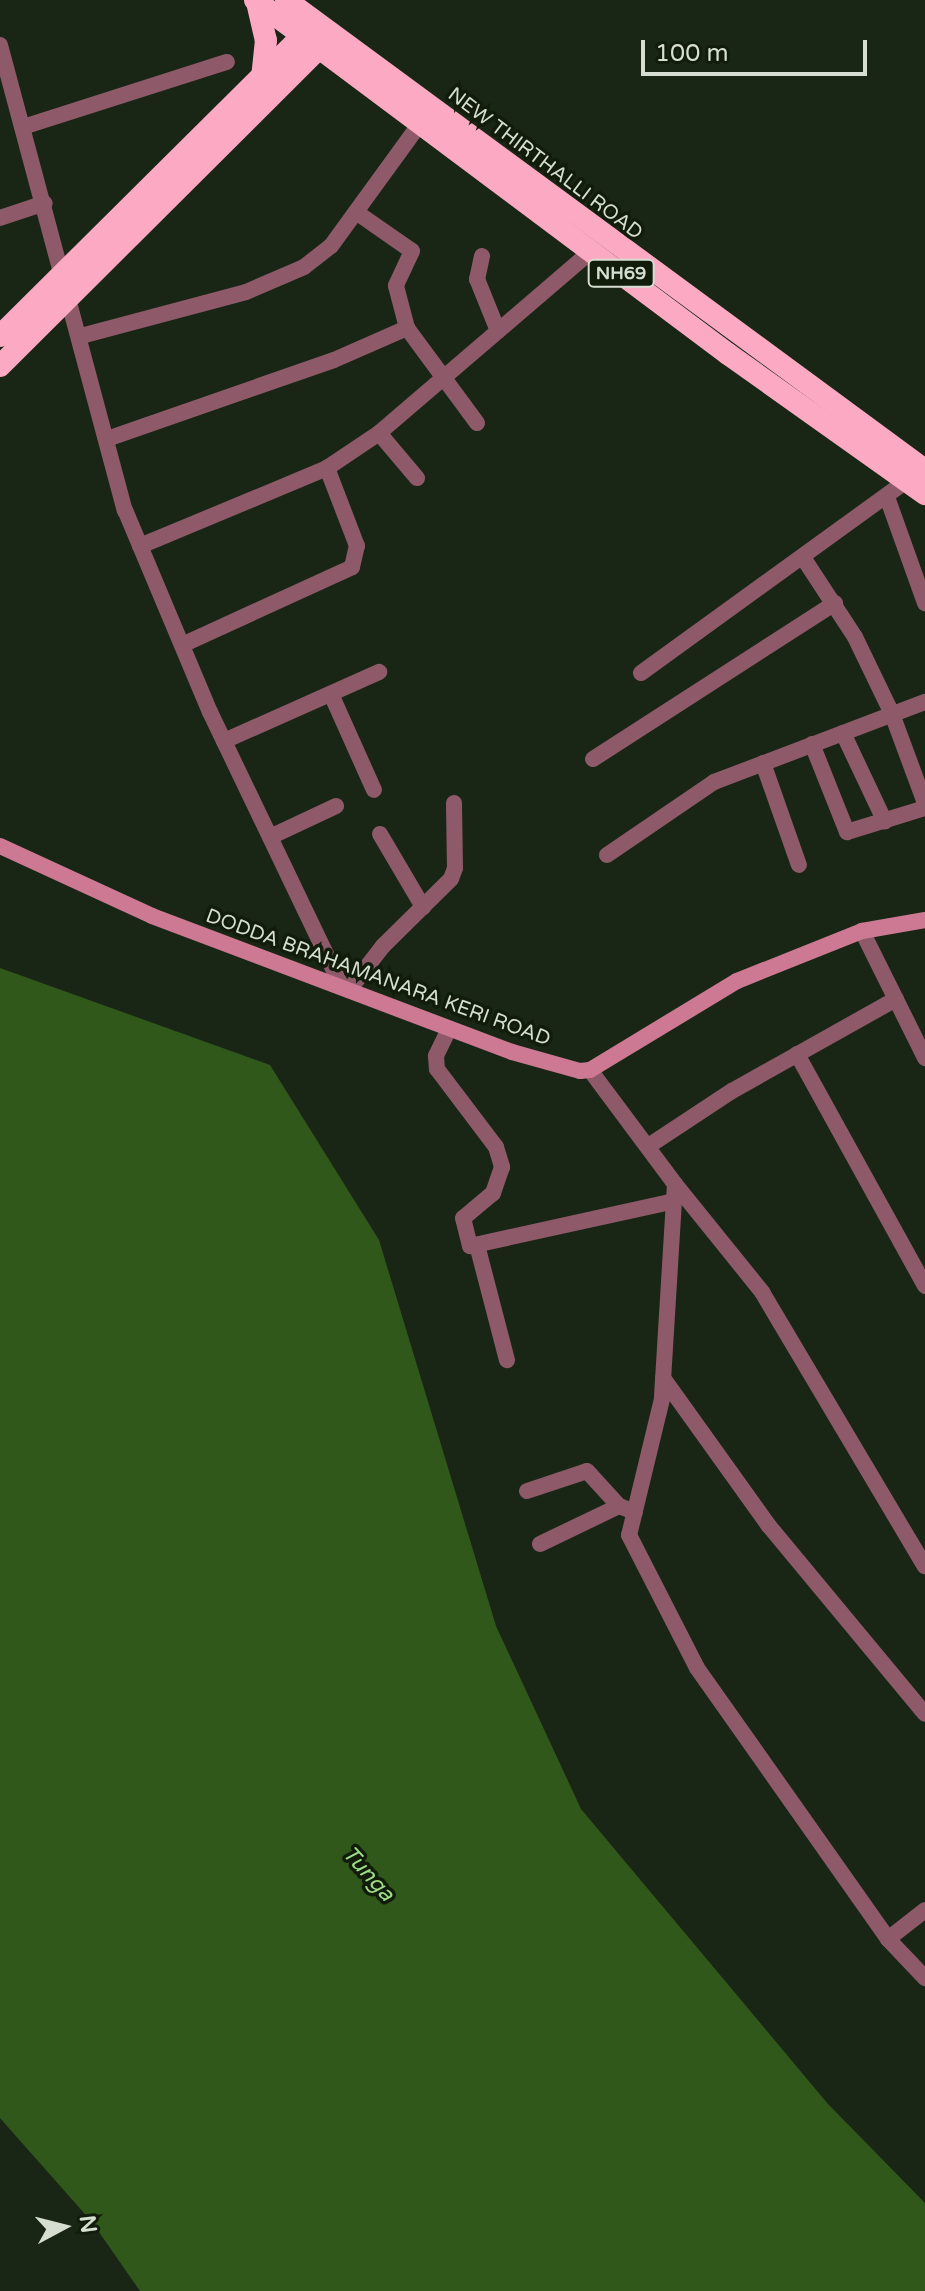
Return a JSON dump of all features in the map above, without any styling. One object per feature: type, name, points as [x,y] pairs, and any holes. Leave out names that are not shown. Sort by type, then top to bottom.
[{"type":"highway","points":[[286,0],[318,36]]},
{"type":"highway","points":[[256,1],[318,36]]},
{"type":"highway","points":[[256,1],[266,40],[262,78]]},
{"type":"highway","points":[[0,336],[262,78],[318,36]]},
{"type":"highway","points":[[0,366],[289,81],[318,36]]},
{"type":"highway","name":"NH69","points":[[318,36],[352,73],[591,251],[909,473]]},
{"type":"highway","name":"NEW THIRTHALLI ROAD","points":[[318,36],[909,473]]},
{"type":"highway","points":[[289,81],[326,72],[352,73]]},
{"type":"main road","name":"DODDA BRAHAMANARA KERI ROAD","points":[[0,846],[152,916],[449,1029],[512,1052],[590,1070]]},
{"type":"main road","points":[[590,1070],[737,981],[862,931],[925,920]]},
{"type":"street","points":[[0,45],[8,105],[23,127],[45,203],[61,277],[81,336],[107,439],[140,546],[224,741],[346,989],[455,868],[454,803]]},
{"type":"street","points":[[23,127],[227,62]]},
{"type":"street","points":[[81,336],[246,292],[304,267],[331,246],[421,122]]},
{"type":"street","points":[[0,218],[45,203]]},
{"type":"street","points":[[356,212],[412,251],[396,286],[407,328],[477,423]]},
{"type":"street","points":[[140,546],[327,468],[379,433],[591,251]]},
{"type":"street","points":[[482,256],[477,279],[498,331]]},
{"type":"street","points":[[107,439],[334,360],[407,328]]},
{"type":"street","points":[[379,433],[417,478]]},
{"type":"street","points":[[182,645],[352,567],[357,546],[327,468]]},
{"type":"street","points":[[641,673],[804,559],[887,497],[909,473]]},
{"type":"street","points":[[887,497],[925,603]]},
{"type":"street","points":[[804,559],[835,603],[892,714],[924,799],[885,822],[854,832],[843,829],[812,744]]},
{"type":"street","points":[[593,759],[835,603]]},
{"type":"street","points":[[224,741],[379,672]]},
{"type":"street","points":[[331,694],[374,790]]},
{"type":"street","points":[[607,855],[697,791],[925,702]]},
{"type":"street","points":[[843,733],[885,822]]},
{"type":"street","points":[[763,763],[799,865]]},
{"type":"street","points":[[270,837],[336,806]]},
{"type":"street","points":[[380,834],[423,907]]},
{"type":"street","points":[[862,931],[925,1058]]},
{"type":"street","points":[[650,1145],[797,1054],[896,999]]},
{"type":"street","points":[[449,1029],[436,1056],[437,1069],[496,1147],[502,1167],[493,1193],[463,1218],[466,1242],[477,1245],[675,1192]]},
{"type":"street","points":[[797,1054],[925,1286]]},
{"type":"street","points":[[590,1070],[650,1145],[675,1192],[762,1292],[925,1566]]},
{"type":"street","points":[[675,1192],[663,1378],[627,1509],[629,1535],[640,1565],[697,1668],[888,1939],[925,1978]]},
{"type":"street","points":[[477,1245],[507,1360]]},
{"type":"street","points":[[663,1378],[769,1526],[925,1714]]},
{"type":"street","points":[[527,1491],[587,1471],[627,1509]]},
{"type":"street","points":[[540,1544],[627,1509]]},
{"type":"street","points":[[888,1939],[925,1910]]},
{"type":"water","name":"Tunga","points":[[0,968],[270,1065],[379,1240],[496,1626],[581,1809],[828,2104],[925,2203],[925,2291],[140,2291],[92,2222],[0,2118]]}]
